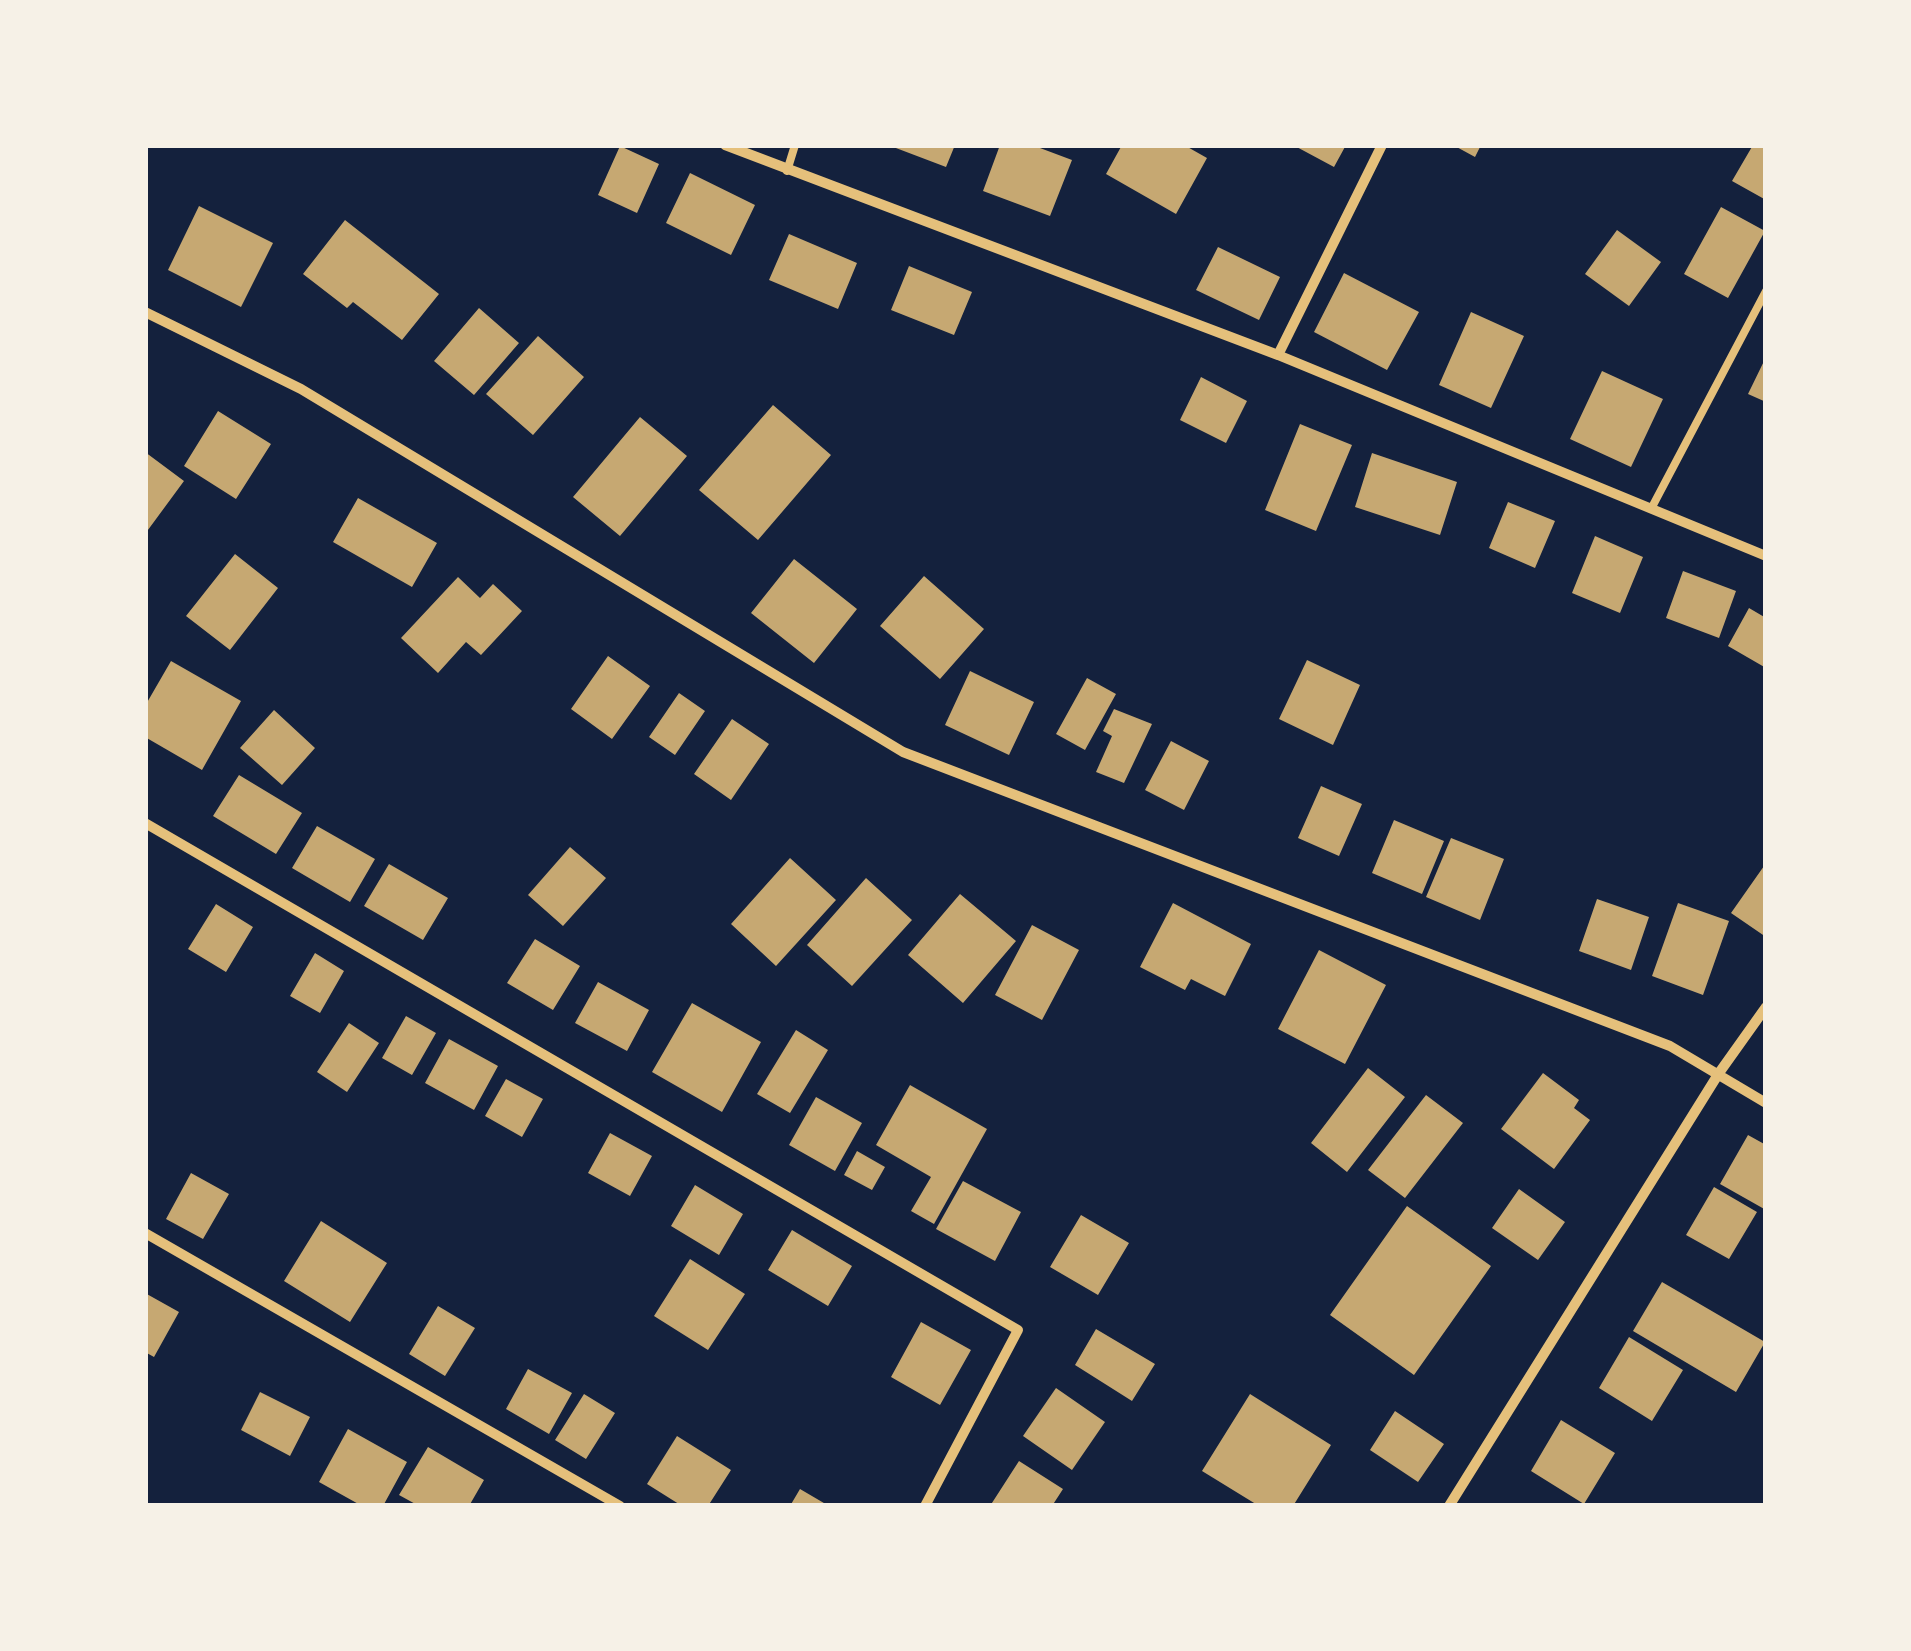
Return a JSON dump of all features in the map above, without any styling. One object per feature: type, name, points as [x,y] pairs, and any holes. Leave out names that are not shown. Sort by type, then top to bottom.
[{"type":"street","points":[[724,145],[1278,355],[1766,556]]},
{"type":"street","points":[[1278,355],[1382,145]]},
{"type":"street","points":[[145,312],[301,389],[903,752],[1670,1046],[1766,1104]]},
{"type":"street","points":[[145,823],[1018,1330],[926,1506]]},
{"type":"street","points":[[1448,1506],[1719,1073],[1766,1006]]},
{"type":"street","points":[[145,1234],[620,1506]]},
{"type":"lane","points":[[788,171],[795,145]]},
{"type":"lane","points":[[1651,509],[1766,291]]},
{"type":"building","points":[[888,145],[955,145],[946,167]]},
{"type":"building","points":[[1000,145],[1032,145],[1072,160],[1050,216],[983,191]]},
{"type":"building","points":[[1122,145],[1184,145],[1207,158],[1176,214],[1106,174]]},
{"type":"building","points":[[1293,145],[1346,145],[1334,167]]},
{"type":"building","points":[[1453,145],[1481,145],[1475,157]]},
{"type":"building","points":[[1753,145],[1766,145],[1766,200],[1732,181]]},
{"type":"building","points":[[620,146],[659,164],[637,213],[598,195]]},
{"type":"building","points":[[690,173],[755,205],[731,255],[666,223]]},
{"type":"building","points":[[199,206],[273,243],[241,307],[168,270]]},
{"type":"building","points":[[1721,207],[1765,231],[1728,298],[1684,274]]},
{"type":"building","points":[[345,220],[439,294],[402,340],[353,302],[347,308],[303,274]]},
{"type":"building","points":[[1617,230],[1661,262],[1629,306],[1585,274]]},
{"type":"building","points":[[789,234],[857,263],[838,309],[769,280]]},
{"type":"building","points":[[1218,247],[1280,277],[1259,320],[1196,290]]},
{"type":"building","points":[[909,266],[972,292],[954,335],[891,310]]},
{"type":"building","points":[[1344,273],[1419,312],[1387,370],[1314,332]]},
{"type":"building","points":[[479,308],[519,343],[474,395],[434,361]]},
{"type":"building","points":[[1471,312],[1524,336],[1491,408],[1439,385]]},
{"type":"building","points":[[538,336],[584,377],[533,435],[486,394]]},
{"type":"building","points":[[1766,357],[1766,402],[1748,394]]},
{"type":"building","points":[[1602,371],[1663,399],[1631,467],[1570,439]]},
{"type":"building","points":[[1201,377],[1247,401],[1226,443],[1180,420]]},
{"type":"building","points":[[773,405],[831,455],[758,540],[699,490]]},
{"type":"building","points":[[218,411],[271,444],[236,499],[184,466]]},
{"type":"building","points":[[640,417],[687,456],[620,536],[573,497]]},
{"type":"building","points":[[1300,424],[1352,445],[1316,531],[1265,510]]},
{"type":"building","points":[[145,452],[184,481],[145,534]]},
{"type":"building","points":[[1372,453],[1457,482],[1440,535],[1355,507]]},
{"type":"building","points":[[358,498],[437,543],[412,587],[333,542]]},
{"type":"building","points":[[1508,502],[1555,521],[1535,568],[1489,548]]},
{"type":"building","points":[[1595,536],[1643,557],[1620,613],[1572,593]]},
{"type":"building","points":[[235,554],[278,588],[230,650],[186,616]]},
{"type":"building","points":[[794,559],[857,609],[814,663],[751,613]]},
{"type":"building","points":[[1683,571],[1736,591],[1719,638],[1666,618]]},
{"type":"building","points":[[924,576],[984,629],[940,679],[880,626]]},
{"type":"building","points":[[458,577],[480,598],[493,584],[522,611],[481,655],[466,642],[438,673],[401,638]]},
{"type":"building","points":[[1749,608],[1766,618],[1766,668],[1728,646]]},
{"type":"building","points":[[608,656],[650,686],[612,739],[571,709]]},
{"type":"building","points":[[1307,660],[1360,685],[1333,745],[1279,719]]},
{"type":"building","points":[[171,661],[241,701],[202,770],[145,737],[145,706]]},
{"type":"building","points":[[970,671],[1034,702],[1009,755],[945,725]]},
{"type":"building","points":[[1087,678],[1116,694],[1085,750],[1056,734]]},
{"type":"building","points":[[679,693],[705,711],[675,755],[649,737]]},
{"type":"building","points":[[1114,709],[1152,724],[1124,783],[1096,772],[1112,736],[1103,731]]},
{"type":"building","points":[[274,710],[315,748],[282,785],[240,748]]},
{"type":"building","points":[[732,719],[769,744],[731,800],[694,774]]},
{"type":"building","points":[[1171,741],[1209,761],[1184,810],[1145,790]]},
{"type":"building","points":[[239,775],[302,813],[276,854],[213,816]]},
{"type":"building","points":[[1321,786],[1362,804],[1339,856],[1298,838]]},
{"type":"building","points":[[1394,820],[1444,841],[1422,894],[1372,873]]},
{"type":"building","points":[[317,826],[375,859],[350,902],[292,868]]},
{"type":"building","points":[[1451,838],[1504,859],[1480,920],[1426,897]]},
{"type":"building","points":[[570,847],[606,878],[563,926],[528,895]]},
{"type":"building","points":[[790,858],[836,900],[776,966],[731,924]]},
{"type":"building","points":[[389,864],[448,898],[423,940],[364,906]]},
{"type":"building","points":[[1766,867],[1766,937],[1731,913]]},
{"type":"building","points":[[866,878],[912,920],[852,986],[807,945]]},
{"type":"building","points":[[960,894],[1016,941],[963,1003],[908,955]]},
{"type":"building","points":[[1597,899],[1649,917],[1631,970],[1579,951]]},
{"type":"building","points":[[1173,903],[1251,944],[1225,996],[1191,979],[1185,990],[1140,967]]},
{"type":"building","points":[[1678,903],[1729,921],[1703,995],[1652,976]]},
{"type":"building","points":[[216,904],[253,927],[226,972],[188,949]]},
{"type":"building","points":[[1032,925],[1079,950],[1042,1020],[995,995]]},
{"type":"building","points":[[535,939],[580,966],[553,1010],[507,983]]},
{"type":"building","points":[[1319,950],[1386,985],[1345,1064],[1278,1029]]},
{"type":"building","points":[[315,953],[344,971],[320,1013],[290,996]]},
{"type":"building","points":[[598,982],[649,1010],[627,1051],[575,1023]]},
{"type":"building","points":[[692,1003],[761,1042],[722,1112],[652,1072]]},
{"type":"building","points":[[406,1016],[436,1033],[412,1075],[382,1058]]},
{"type":"building","points":[[349,1023],[379,1043],[347,1092],[317,1072]]},
{"type":"building","points":[[796,1030],[828,1050],[790,1113],[757,1094]]},
{"type":"building","points":[[449,1039],[498,1066],[474,1110],[425,1083]]},
{"type":"building","points":[[1368,1068],[1405,1097],[1347,1172],[1311,1143]]},
{"type":"building","points":[[1543,1073],[1579,1100],[1574,1108],[1590,1120],[1554,1169],[1501,1129]]},
{"type":"building","points":[[506,1079],[543,1099],[522,1137],[485,1116]]},
{"type":"building","points":[[910,1085],[987,1129],[934,1224],[911,1211],[931,1177],[876,1145]]},
{"type":"building","points":[[1426,1095],[1463,1123],[1405,1198],[1368,1170]]},
{"type":"building","points":[[816,1097],[862,1123],[835,1171],[789,1145]]},
{"type":"building","points":[[610,1133],[652,1156],[630,1196],[588,1173]]},
{"type":"building","points":[[1748,1135],[1766,1145],[1766,1210],[1720,1184]]},
{"type":"building","points":[[857,1151],[885,1167],[872,1190],[844,1175]]},
{"type":"building","points":[[191,1173],[229,1194],[203,1239],[166,1219]]},
{"type":"building","points":[[963,1181],[1021,1212],[995,1261],[936,1229]]},
{"type":"building","points":[[695,1185],[743,1214],[719,1255],[671,1226]]},
{"type":"building","points":[[1714,1187],[1757,1212],[1729,1259],[1686,1235]]},
{"type":"building","points":[[1519,1189],[1565,1222],[1538,1260],[1492,1228]]},
{"type":"building","points":[[1407,1206],[1491,1266],[1414,1375],[1330,1315]]},
{"type":"building","points":[[1081,1215],[1129,1243],[1098,1295],[1050,1267]]},
{"type":"building","points":[[321,1221],[387,1263],[350,1322],[284,1281]]},
{"type":"building","points":[[792,1230],[852,1266],[828,1306],[768,1270]]},
{"type":"building","points":[[690,1259],[745,1294],[708,1350],[654,1316]]},
{"type":"building","points":[[1662,1282],[1765,1342],[1736,1392],[1633,1331]]},
{"type":"building","points":[[145,1293],[179,1312],[154,1357],[145,1352]]},
{"type":"building","points":[[438,1306],[475,1328],[445,1376],[409,1354]]},
{"type":"building","points":[[921,1322],[971,1350],[940,1405],[891,1377]]},
{"type":"building","points":[[1096,1329],[1155,1364],[1132,1401],[1075,1365]]},
{"type":"building","points":[[1629,1337],[1683,1370],[1652,1421],[1599,1388]]},
{"type":"building","points":[[528,1369],[572,1393],[549,1434],[506,1409]]},
{"type":"building","points":[[1056,1388],[1105,1422],[1072,1470],[1023,1436]]},
{"type":"building","points":[[260,1392],[310,1417],[290,1456],[241,1430]]},
{"type":"building","points":[[584,1394],[615,1413],[586,1459],[555,1440]]},
{"type":"building","points":[[1250,1394],[1331,1445],[1293,1506],[1259,1506],[1202,1471]]},
{"type":"building","points":[[1395,1411],[1444,1444],[1418,1482],[1370,1450]]},
{"type":"building","points":[[1561,1420],[1615,1453],[1584,1504],[1531,1471]]},
{"type":"building","points":[[348,1429],[407,1462],[383,1506],[362,1506],[319,1482]]},
{"type":"building","points":[[677,1436],[731,1470],[708,1506],[682,1506],[647,1484]]},
{"type":"building","points":[[428,1447],[484,1480],[469,1506],[419,1506],[399,1495]]},
{"type":"building","points":[[1019,1461],[1063,1489],[1052,1506],[990,1506]]},
{"type":"building","points":[[800,1489],[829,1506],[790,1506]]}]
